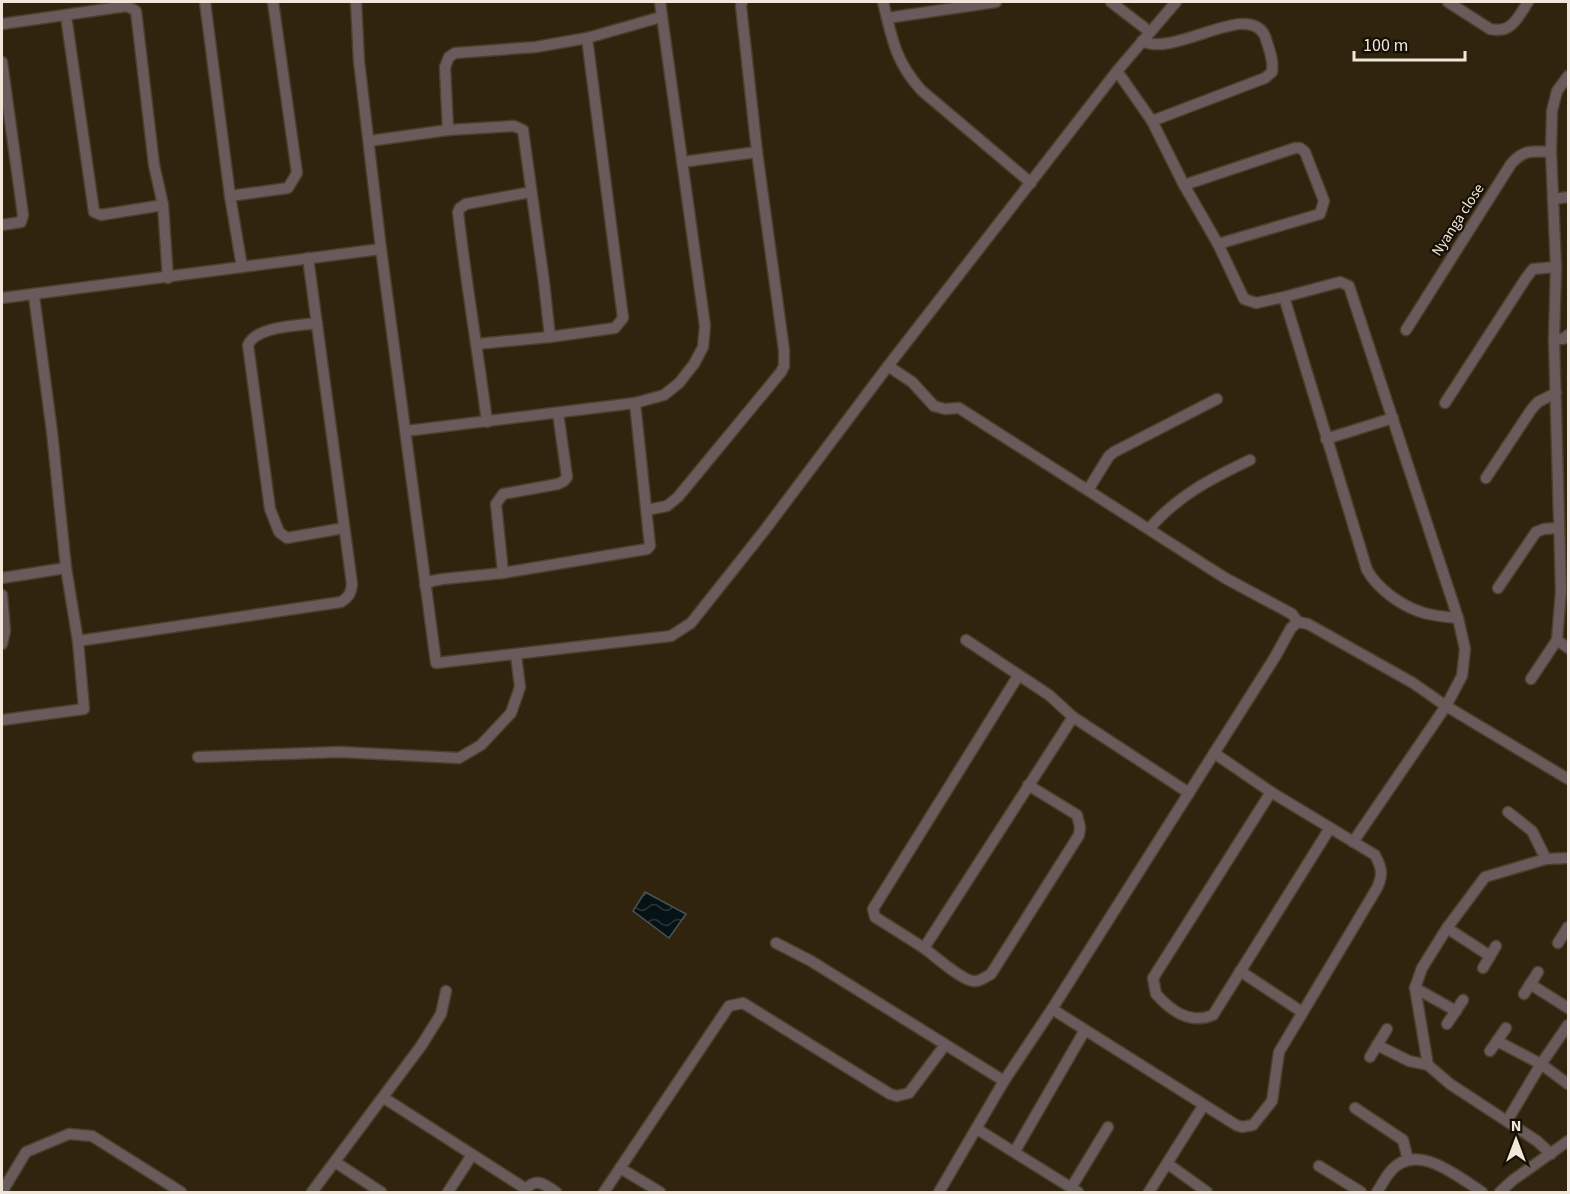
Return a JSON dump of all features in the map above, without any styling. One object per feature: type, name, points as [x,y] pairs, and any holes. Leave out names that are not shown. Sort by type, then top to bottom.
[{"type":"street","points":[[205,2],[230,195],[242,267]]},
{"type":"street","points":[[230,195],[288,189],[297,173],[273,2]]},
{"type":"street","points":[[356,2],[359,61],[381,249],[436,663],[671,636],[691,623],[1117,71],[1176,2]]},
{"type":"street","points":[[406,431],[634,404],[664,395],[694,364],[703,347],[705,326],[660,2]]},
{"type":"street","points":[[647,510],[667,506],[678,497],[784,366],[784,350],[757,152],[742,2]]},
{"type":"street","points":[[883,2],[897,56],[907,75],[921,90],[1031,183]]},
{"type":"street","points":[[887,18],[996,2]]},
{"type":"street","points":[[1111,2],[1150,32]]},
{"type":"street","points":[[1448,2],[1490,29],[1497,31],[1506,30],[1515,22],[1528,2]]},
{"type":"street","points":[[2,24],[127,6],[136,11],[154,165],[163,205],[168,278]]},
{"type":"street","points":[[1142,41],[1149,45],[1165,42],[1244,15],[1255,19],[1262,26],[1272,60],[1272,72],[1265,78],[1152,121]]},
{"type":"street","points":[[66,16],[93,209],[101,215],[163,205]]},
{"type":"street","points":[[448,130],[445,67],[449,57],[455,53],[536,47],[587,38],[662,17]]},
{"type":"street","points":[[477,344],[550,337],[615,327],[623,318],[587,38]]},
{"type":"street","points":[[2,62],[23,215],[21,222],[2,225]]},
{"type":"street","points":[[1117,71],[1152,121],[1184,185],[1218,244],[1244,299],[1256,303],[1340,282],[1349,286],[1458,618],[1465,649],[1462,676],[1446,706],[1353,842]]},
{"type":"street","points":[[1531,679],[1557,640],[1565,592],[1558,528],[1563,465],[1556,393],[1554,339],[1556,267],[1551,152],[1554,101],[1557,91],[1569,76]]},
{"type":"street","points":[[369,141],[448,130],[514,126],[523,130],[550,337]]},
{"type":"street","points":[[1184,185],[1295,148],[1300,148],[1305,152],[1324,201],[1320,214],[1218,244]]},
{"type":"street","name":"Nyanga close","points":[[1406,330],[1511,164],[1520,154],[1535,151],[1551,152]]},
{"type":"street","points":[[682,162],[757,152]]},
{"type":"street","points":[[488,422],[467,292],[458,212],[466,204],[531,192]]},
{"type":"street","points":[[1553,199],[1569,198]]},
{"type":"street","points":[[2,298],[34,296],[381,249]]},
{"type":"street","points":[[78,641],[341,602],[351,592],[352,584],[308,258]]},
{"type":"street","points":[[1445,403],[1526,278],[1533,270],[1556,267]]},
{"type":"street","points":[[2,720],[84,709],[78,641],[66,568],[52,432],[34,296]]},
{"type":"street","points":[[1284,297],[1367,570],[1375,583],[1407,606],[1423,613],[1458,618]]},
{"type":"street","points":[[317,323],[262,332],[253,337],[248,345],[270,509],[279,532],[287,538],[344,528]]},
{"type":"street","points":[[1554,339],[1569,336]]},
{"type":"street","points":[[888,366],[912,382],[934,406],[945,409],[959,408],[1226,578],[1292,615],[1298,622],[1308,624],[1413,683],[1446,706],[1569,779]]},
{"type":"street","points":[[1486,478],[1531,410],[1538,402],[1556,393]]},
{"type":"street","points":[[1088,490],[1109,456],[1114,452],[1217,399]]},
{"type":"street","points":[[425,585],[443,579],[503,573],[647,549],[650,546],[647,510],[634,404]]},
{"type":"street","points":[[503,573],[496,504],[499,498],[503,494],[558,484],[567,477],[558,413]]},
{"type":"street","points":[[1326,438],[1393,418]]},
{"type":"street","points":[[1149,529],[1162,514],[1201,484],[1250,460]]},
{"type":"street","points":[[1498,588],[1536,532],[1558,528]]},
{"type":"street","points":[[2,578],[66,568]]},
{"type":"street","points":[[2,595],[5,631],[2,644]]},
{"type":"street","points":[[944,1191],[1004,1081],[1052,1010],[1291,628],[1298,622]]},
{"type":"street","points":[[966,640],[1048,695],[1073,717],[1189,793]]},
{"type":"street","points":[[1557,640],[1569,648]]},
{"type":"street","points":[[198,757],[340,752],[459,758],[481,745],[511,713],[520,687],[516,655]]},
{"type":"street","points":[[1018,676],[873,909],[875,917],[924,948],[964,978],[973,981],[981,980],[991,974],[1079,835],[1077,815],[1028,784]]},
{"type":"street","points":[[924,948],[1073,717]]},
{"type":"street","points":[[1052,1010],[1236,1125],[1248,1126],[1256,1122],[1272,1101],[1278,1052],[1382,878],[1381,866],[1376,855],[1271,792],[1214,753]]},
{"type":"street","points":[[1271,792],[1153,978],[1153,986],[1162,1002],[1181,1015],[1191,1020],[1202,1020],[1213,1015],[1330,828]]},
{"type":"street","points":[[1508,812],[1532,831],[1546,859]]},
{"type":"street","points":[[1428,1065],[1415,988],[1422,968],[1447,928],[1485,877],[1546,859],[1569,858]]},
{"type":"street","points":[[1447,928],[1493,951],[1483,968]]},
{"type":"street","points":[[1558,943],[1568,929]]},
{"type":"street","points":[[776,943],[811,961],[1004,1081]]},
{"type":"street","points":[[1240,971],[1302,1012]]},
{"type":"street","points":[[1524,994],[1538,972]]},
{"type":"street","points":[[1530,984],[1569,1008]]},
{"type":"street","points":[[1415,988],[1456,1011]]},
{"type":"street","points":[[312,1192],[384,1098],[441,1014],[446,992]]},
{"type":"street","points":[[1447,1024],[1463,1000]]},
{"type":"street","points":[[604,1192],[729,1006],[743,1003],[890,1094],[897,1096],[909,1093],[945,1045]]},
{"type":"street","points":[[1507,1121],[1541,1064],[1569,1025]]},
{"type":"street","points":[[1490,1051],[1506,1028]]},
{"type":"street","points":[[1370,1057],[1387,1029]]},
{"type":"street","points":[[1015,1151],[1085,1030]]},
{"type":"street","points":[[1497,1041],[1541,1064],[1569,1084]]},
{"type":"street","points":[[1377,1045],[1408,1061],[1428,1065],[1450,1084],[1537,1141],[1551,1154]]},
{"type":"street","points":[[384,1098],[525,1191],[531,1183],[536,1182],[556,1192]]},
{"type":"street","points":[[1149,1192],[1203,1106]]},
{"type":"street","points":[[1355,1108],[1403,1140],[1408,1160]]},
{"type":"street","points":[[977,1129],[1074,1190],[1108,1127]]},
{"type":"street","points":[[2,1192],[27,1152],[69,1134],[92,1136],[181,1192]]},
{"type":"street","points":[[1500,1192],[1513,1180],[1569,1142]]},
{"type":"street","points":[[448,1192],[472,1155]]},
{"type":"street","points":[[1377,1192],[1390,1172],[1408,1160],[1424,1160],[1437,1164],[1482,1192]]},
{"type":"street","points":[[335,1162],[381,1192]]},
{"type":"street","points":[[1168,1164],[1207,1192]]},
{"type":"street","points":[[1319,1166],[1361,1192]]},
{"type":"street","points":[[620,1168],[660,1192]]},
{"type":"water","points":[[645,892],[686,914],[669,938],[633,911]]}]
